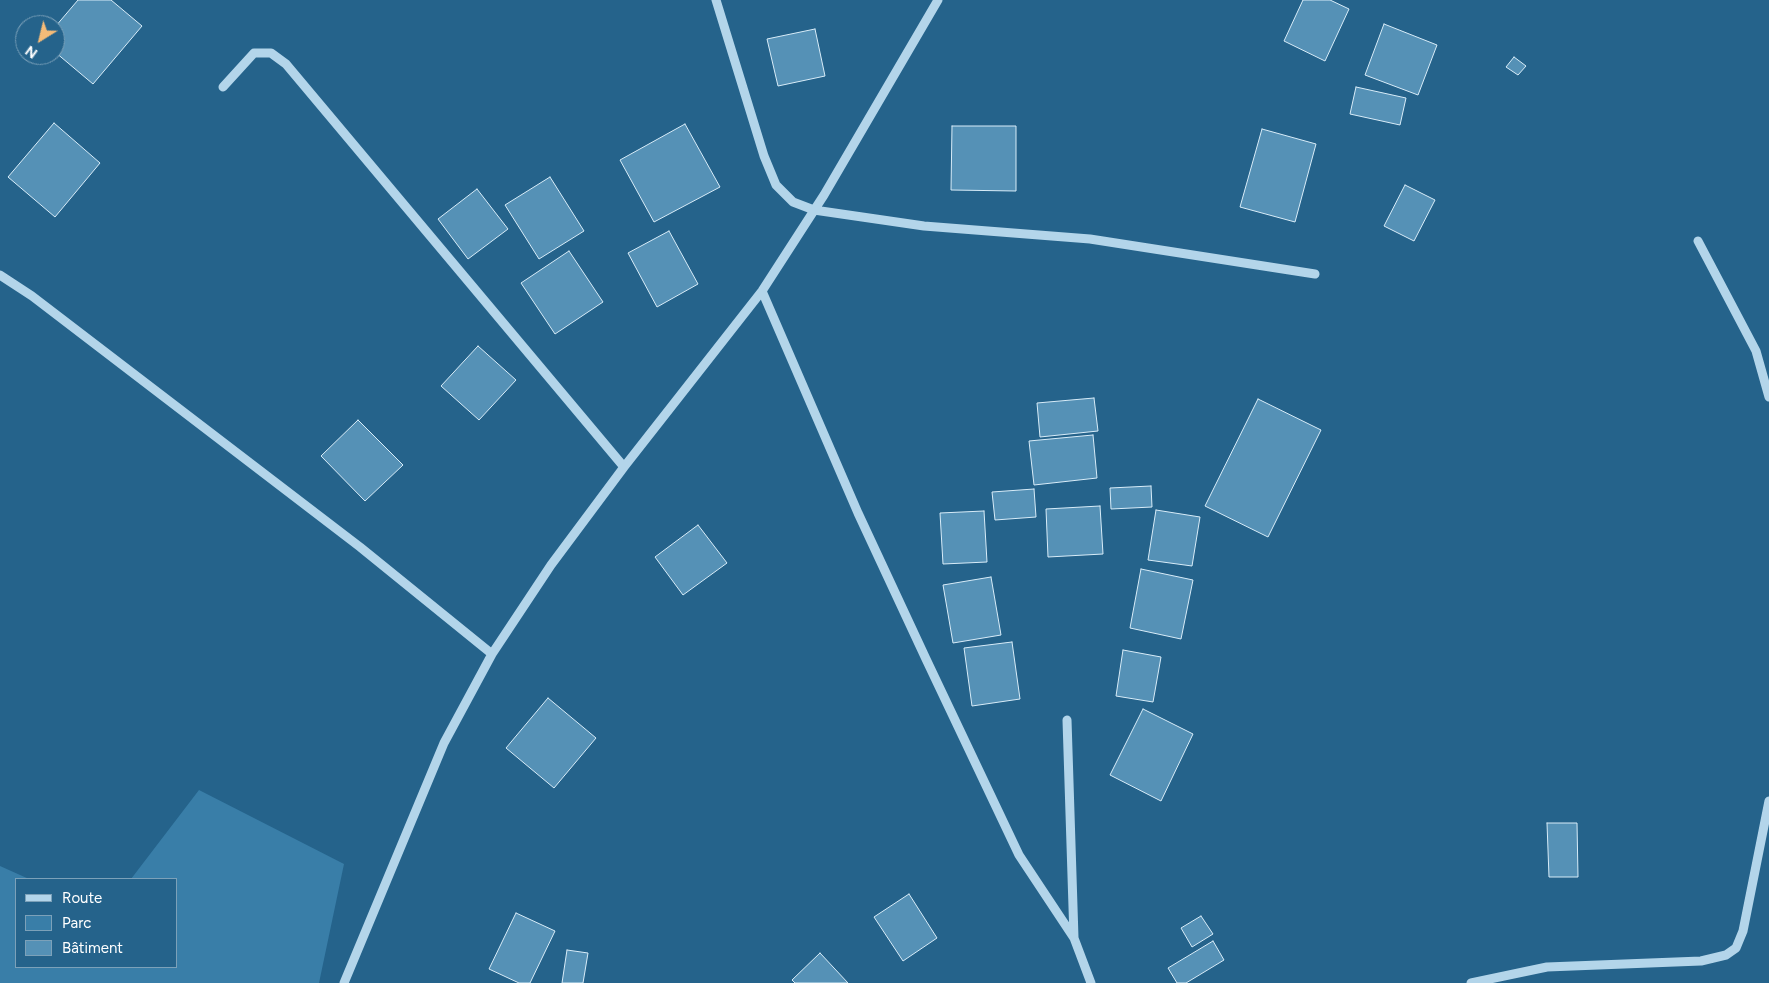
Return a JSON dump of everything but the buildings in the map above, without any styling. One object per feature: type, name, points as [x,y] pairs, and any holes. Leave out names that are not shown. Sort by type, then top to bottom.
[{"type":"street","points":[[716,0],[764,156],[776,185],[793,202],[814,210],[924,226],[1090,239],[1315,274]]},
{"type":"street","points":[[344,983],[444,743],[492,654],[552,565],[624,467],[762,291],[814,210],[938,0]]},
{"type":"street","points":[[223,87],[254,52],[271,52],[286,64],[624,467]]},
{"type":"street","points":[[1698,241],[1756,351],[1769,398]]},
{"type":"street","points":[[0,275],[32,296],[360,547],[492,654]]},
{"type":"street","points":[[762,291],[858,513],[1019,854],[1074,938],[1091,983]]},
{"type":"street","points":[[1067,720],[1074,938]]},
{"type":"street","points":[[1471,983],[1547,967],[1701,961],[1726,955],[1736,948],[1743,931],[1769,801]]},
{"type":"green space","points":[[199,790],[344,864],[319,983],[0,983],[0,866],[27,878],[15,878],[15,968],[178,968],[178,878],[132,878]]}]
